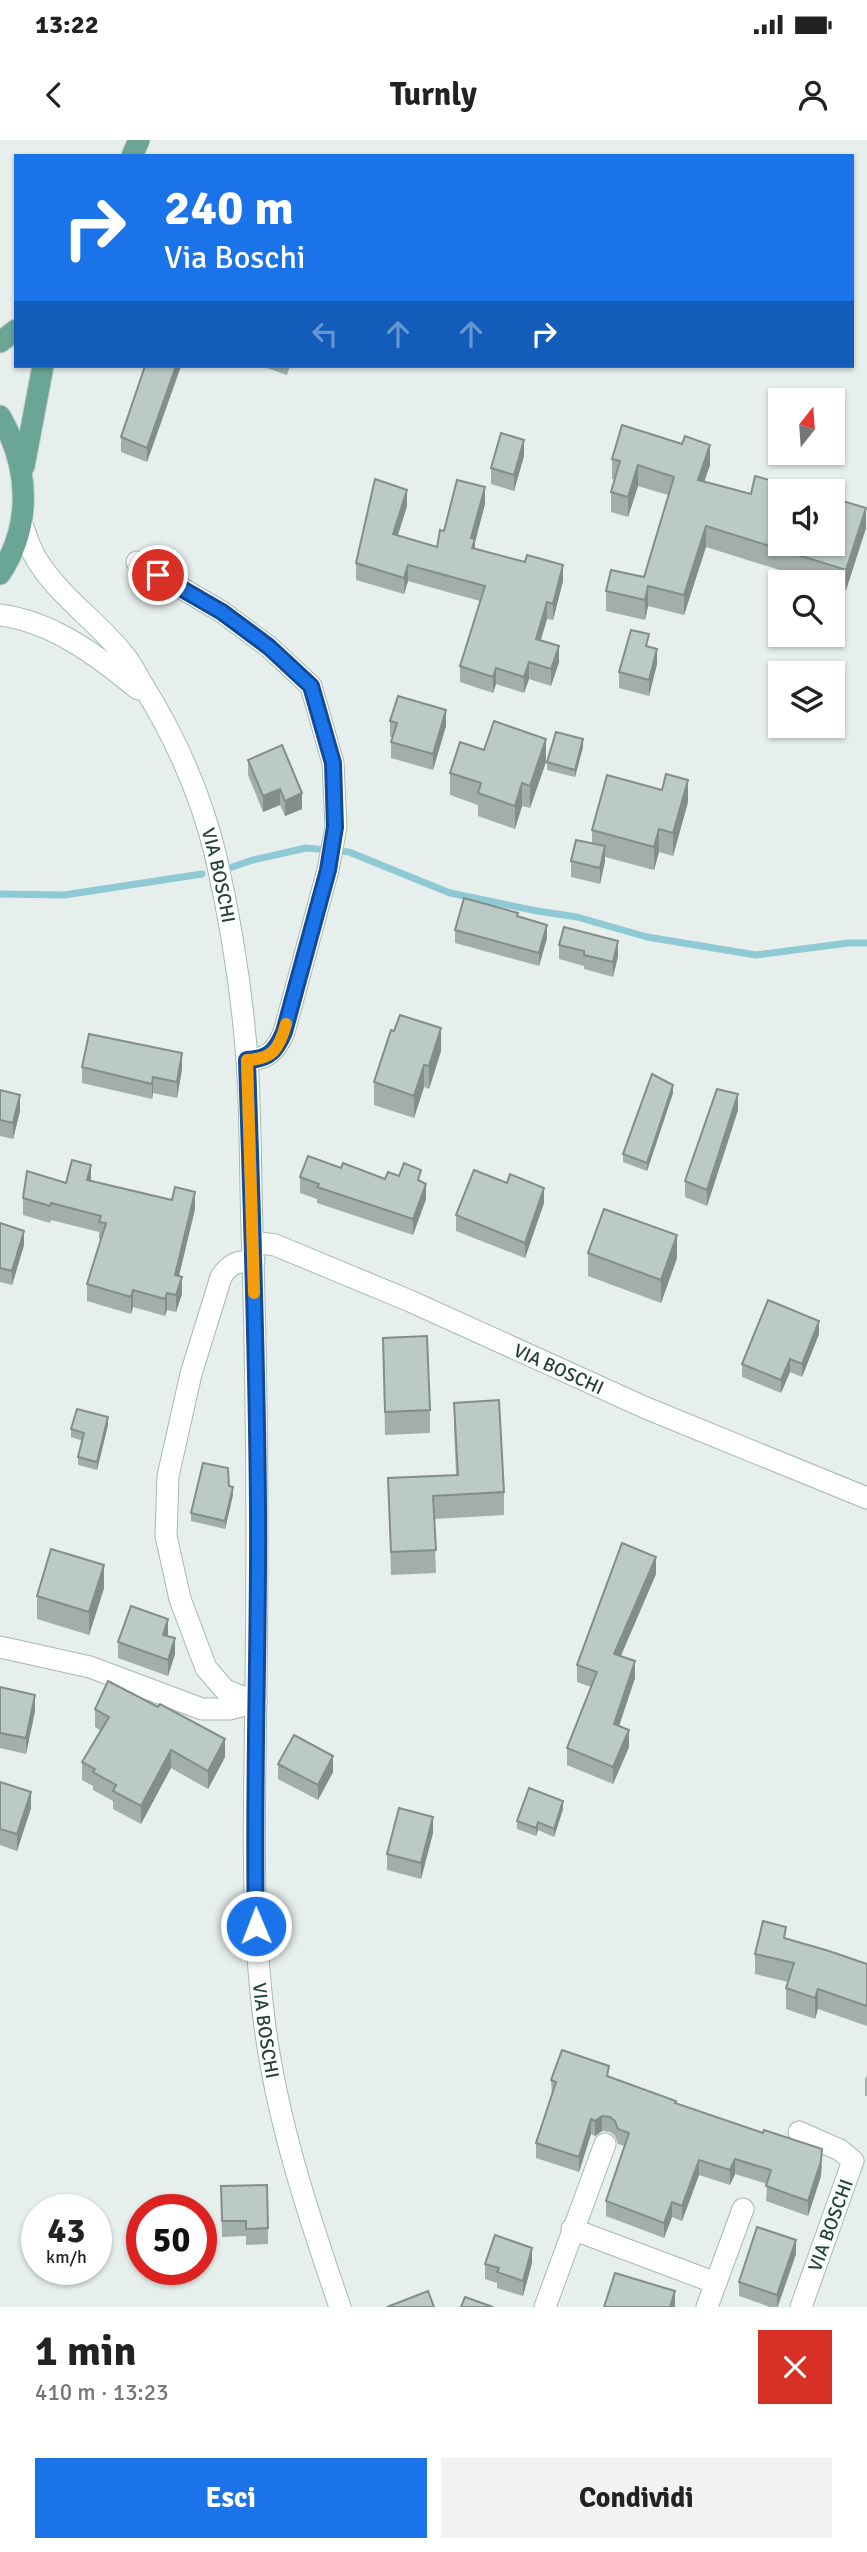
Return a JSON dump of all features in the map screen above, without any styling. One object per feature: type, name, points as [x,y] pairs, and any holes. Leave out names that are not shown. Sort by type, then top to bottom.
[{"type":"main road","points":[[0,574],[10,559],[22,524],[23,471],[43,368]]},
{"type":"main road","points":[[0,416],[13,438],[23,471]]},
{"type":"street","name":"VIA BOSCHI","points":[[22,524],[41,566],[124,655],[153,701],[188,773],[215,853],[239,990],[247,1060],[258,1511],[256,1926],[264,2023],[293,2160],[340,2307]]},
{"type":"street","points":[[137,562],[222,612],[269,647],[311,686],[333,763],[335,827],[328,870],[278,1047],[270,1056],[247,1060]]},
{"type":"street","name":"VIA BOSCHI","points":[[0,615],[37,624],[83,646],[153,701]]},
{"type":"street","name":"VIA BOSCHI","points":[[253,1252],[275,1245],[646,1408],[867,1499]]},
{"type":"street","points":[[253,1252],[227,1266],[221,1277],[191,1374],[168,1476],[166,1536],[180,1599],[206,1668],[225,1690],[256,1702]]},
{"type":"street","points":[[0,1647],[90,1667],[202,1709],[229,1709],[256,1702]]},
{"type":"street","name":"VIA BOSCHI","points":[[799,2132],[840,2150],[853,2161],[801,2307]]},
{"type":"street","points":[[545,2307],[605,2144]]},
{"type":"street","points":[[708,2307],[743,2209]]},
{"type":"street","points":[[572,2229],[716,2283]]},
{"type":"building","points":[[144,368],[175,368],[147,448],[121,437]]},
{"type":"building","points":[[622,425],[682,444],[685,436],[710,445],[698,480],[751,494],[755,476],[768,480],[768,545],[706,526],[684,595],[648,586],[645,600],[606,591],[611,570],[644,577],[674,477],[638,465],[628,497],[611,492],[620,461],[612,459]]},
{"type":"building","points":[[501,433],[524,440],[514,475],[491,468]]},
{"type":"building","points":[[375,479],[407,490],[393,534],[437,547],[440,530],[444,531],[457,480],[485,487],[471,538],[475,539],[472,548],[525,562],[527,555],[563,565],[553,604],[547,602],[536,639],[559,646],[551,669],[529,662],[524,677],[496,668],[493,677],[460,666],[485,586],[408,565],[404,578],[356,563]]},
{"type":"building","points":[[845,502],[866,508],[846,570],[801,556],[845,556]]},
{"type":"building","points":[[631,630],[649,634],[646,646],[657,649],[649,680],[619,672]]},
{"type":"building","points":[[398,696],[446,710],[433,754],[391,742],[397,723],[390,721]]},
{"type":"building","points":[[494,721],[546,739],[530,786],[522,783],[515,806],[478,793],[481,783],[450,773],[460,742],[484,750]]},
{"type":"building","points":[[556,732],[583,739],[575,770],[547,762]]},
{"type":"building","points":[[282,745],[302,793],[285,801],[280,789],[263,796],[248,760]]},
{"type":"building","points":[[666,774],[688,780],[673,833],[659,829],[654,847],[592,830],[607,775],[662,790]]},
{"type":"building","points":[[576,840],[605,846],[600,868],[571,861]]},
{"type":"building","points":[[464,898],[518,913],[517,916],[547,925],[539,953],[455,930]]},
{"type":"building","points":[[564,927],[618,941],[613,962],[559,945]]},
{"type":"building","points":[[400,1015],[441,1028],[429,1066],[424,1065],[414,1096],[374,1082],[391,1030],[394,1031]]},
{"type":"building","points":[[89,1034],[182,1053],[177,1082],[153,1077],[152,1084],[82,1067]]},
{"type":"building","points":[[652,1074],[673,1085],[647,1163],[623,1154]]},
{"type":"building","points":[[717,1089],[738,1094],[707,1190],[685,1181]]},
{"type":"building","points":[[0,1090],[20,1095],[13,1123],[0,1120]]},
{"type":"building","points":[[308,1156],[341,1168],[343,1163],[385,1179],[388,1172],[399,1176],[404,1163],[421,1170],[418,1180],[426,1184],[413,1219],[317,1187],[319,1184],[300,1177]]},
{"type":"building","points":[[72,1160],[91,1165],[87,1180],[172,1200],[175,1187],[195,1192],[175,1275],[182,1277],[176,1295],[167,1293],[165,1299],[133,1290],[131,1297],[87,1284],[106,1223],[99,1222],[101,1216],[23,1198],[27,1171],[66,1183]]},
{"type":"building","points":[[474,1170],[507,1183],[510,1174],[544,1188],[525,1243],[456,1215]]},
{"type":"building","points":[[604,1209],[677,1235],[661,1280],[588,1253]]},
{"type":"building","points":[[0,1223],[24,1231],[12,1271],[0,1268]]},
{"type":"building","points":[[768,1300],[819,1321],[802,1364],[790,1359],[781,1380],[742,1364]]},
{"type":"building","points":[[427,1336],[430,1410],[385,1412],[383,1338]]},
{"type":"building","points":[[499,1400],[504,1492],[433,1496],[436,1550],[391,1552],[388,1478],[458,1475],[454,1403]]},
{"type":"building","points":[[77,1409],[108,1417],[97,1462],[78,1457],[84,1433],[71,1429]]},
{"type":"building","points":[[203,1463],[228,1468],[229,1486],[233,1487],[225,1521],[191,1513]]},
{"type":"building","points":[[622,1543],[656,1557],[614,1654],[635,1661],[614,1724],[629,1730],[613,1767],[567,1748],[597,1672],[577,1665]]},
{"type":"building","points":[[51,1549],[104,1565],[89,1612],[37,1596]]},
{"type":"building","points":[[131,1606],[168,1619],[163,1635],[175,1638],[168,1660],[118,1642]]},
{"type":"building","points":[[108,1681],[158,1707],[160,1704],[225,1739],[208,1771],[171,1750],[141,1806],[113,1791],[116,1785],[93,1772],[95,1769],[82,1762],[109,1717],[95,1709]]},
{"type":"building","points":[[0,1687],[35,1695],[26,1738],[0,1733]]},
{"type":"building","points":[[294,1735],[333,1756],[318,1785],[278,1764]]},
{"type":"building","points":[[0,1782],[31,1792],[17,1834],[0,1829]]},
{"type":"building","points":[[529,1788],[563,1801],[554,1829],[538,1822],[536,1828],[517,1821]]},
{"type":"building","points":[[399,1808],[433,1817],[421,1863],[387,1854]]},
{"type":"building","points":[[763,1921],[786,1927],[784,1938],[867,1964],[867,2006],[818,1989],[815,1998],[786,1988],[794,1963],[755,1954]]},
{"type":"building","points":[[562,2050],[609,2066],[607,2076],[676,2101],[675,2103],[763,2133],[764,2130],[822,2149],[821,2161],[808,2201],[766,2186],[771,2170],[735,2159],[730,2170],[699,2160],[682,2206],[672,2202],[664,2223],[606,2201],[629,2133],[618,2129],[615,2121],[602,2116],[595,2121],[591,2119],[579,2157],[536,2143],[556,2082],[551,2080]]},
{"type":"building","points":[[267,2185],[268,2228],[246,2229],[246,2221],[222,2221],[221,2186]]},
{"type":"building","points":[[757,2227],[796,2240],[777,2295],[739,2282]]},
{"type":"building","points":[[495,2235],[532,2248],[523,2281],[497,2272],[499,2268],[485,2264]]},
{"type":"building","points":[[615,2273],[675,2291],[670,2307],[604,2307]]},
{"type":"building","points":[[428,2291],[434,2307],[387,2307]]},
{"type":"building","points":[[465,2297],[493,2307],[461,2307]]},
{"type":"waterway","points":[[232,867],[306,848],[349,852],[450,893],[577,917],[647,937],[756,955],[867,943]]},
{"type":"waterway","points":[[0,894],[64,895],[202,874]]},
{"type":"slow traffic","points":[[254,1293],[247,1060],[270,1056],[278,1047],[286,1024]]},
{"type":"route","points":[[158,575],[222,612],[269,647],[311,686],[333,763],[335,827],[328,870],[284,1032],[278,1047],[270,1056],[247,1060],[258,1511],[254,1819],[256,1926]]}]
